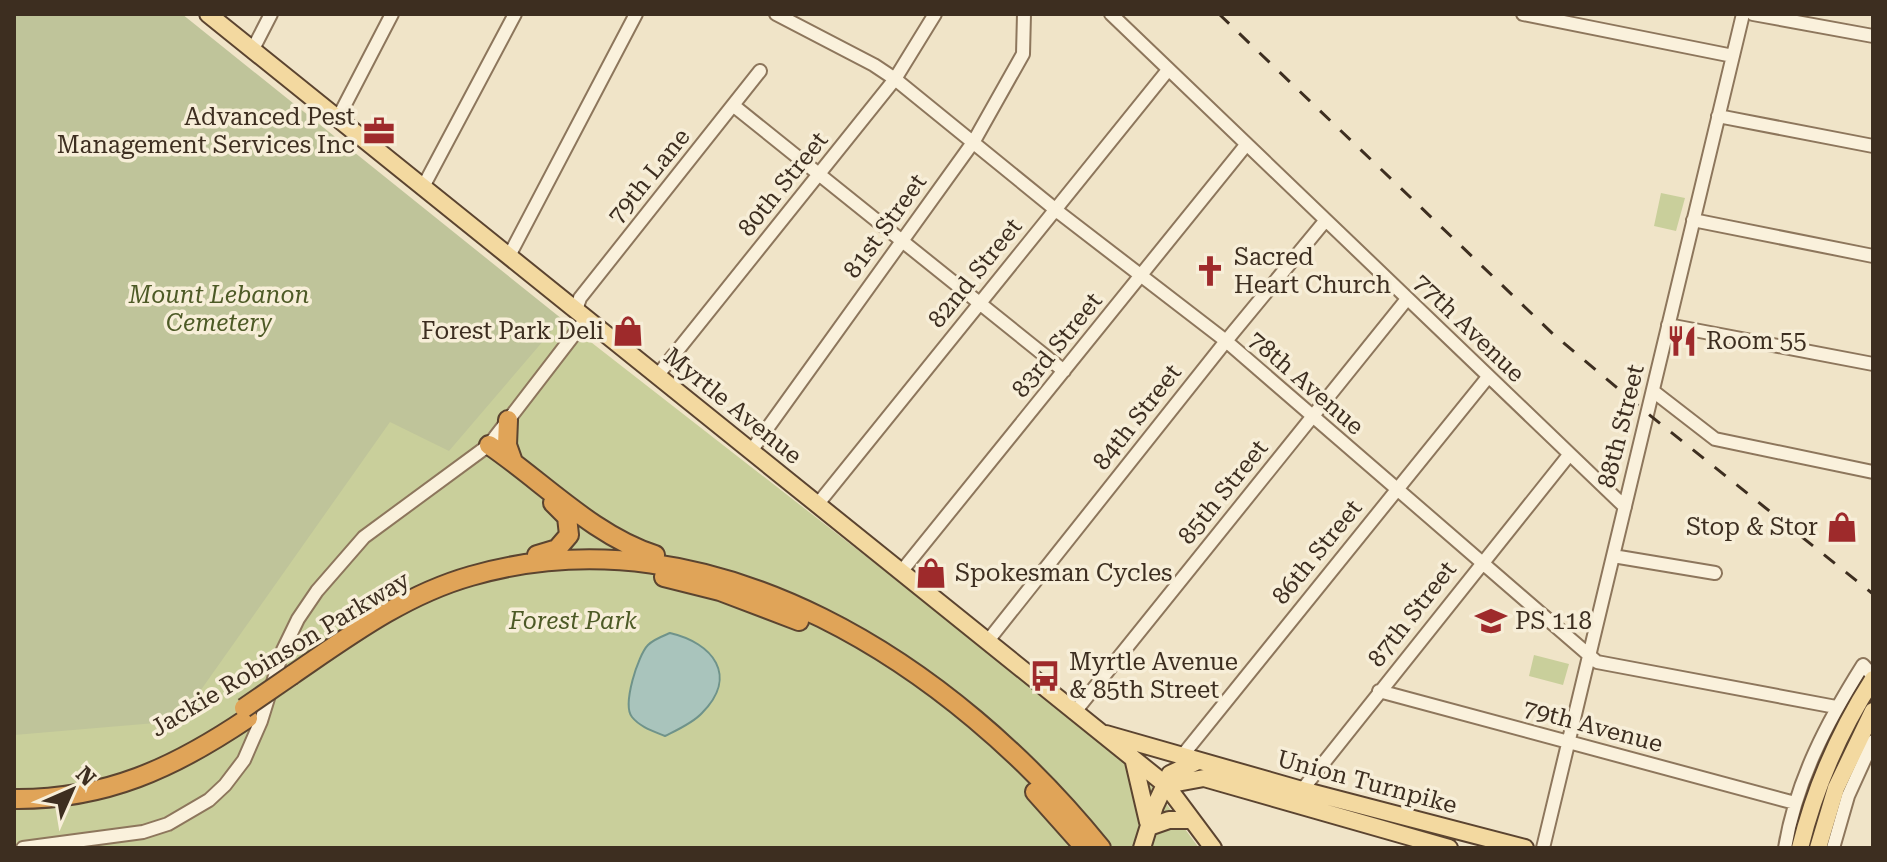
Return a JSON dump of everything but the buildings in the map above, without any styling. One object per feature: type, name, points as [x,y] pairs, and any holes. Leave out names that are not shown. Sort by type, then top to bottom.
[{"type":"highway","points":[[508,420],[507,445],[513,462]]},
{"type":"highway","points":[[486,448],[513,462],[616,539],[695,571]]},
{"type":"highway","points":[[470,576],[508,561],[552,551],[564,543],[570,531],[569,521],[561,509],[486,448]]},
{"type":"highway","name":"Jackie Robinson Parkway","points":[[16,797],[125,771],[177,749],[246,713],[394,608],[425,593],[470,576],[523,564],[586,558],[638,561],[695,571],[782,600],[844,630],[901,664],[959,707],[1011,752],[1101,848]]},
{"type":"highway","name":"Jackie Robinson Parkway","points":[[291,682],[390,623],[466,590],[520,577],[564,572],[620,571],[664,577],[720,591],[780,613],[824,633],[876,663],[970,732],[1018,775],[1085,848]]},
{"type":"main road","name":"Myrtle Avenue","points":[[208,14],[1166,785],[1213,848]]},
{"type":"main road","points":[[1800,848],[1811,805],[1830,755],[1873,678]]},
{"type":"main road","points":[[1818,848],[1841,775],[1873,711]]},
{"type":"main road","name":"Union Turnpike","points":[[1098,733],[1190,758],[1449,848]]},
{"type":"main road","points":[[1142,848],[1155,806],[1170,774],[1190,758]]},
{"type":"main road","points":[[1134,762],[1149,827]]},
{"type":"main road","name":"Union Turnpike","points":[[1166,785],[1204,778],[1525,848]]},
{"type":"main road","points":[[1149,827],[1169,820],[1192,820]]},
{"type":"street","points":[[253,49],[271,14]]},
{"type":"street","points":[[338,118],[392,14]]},
{"type":"street","points":[[423,187],[515,14]]},
{"type":"street","points":[[509,256],[636,14]]},
{"type":"street","name":"78th Avenue","points":[[776,14],[874,65],[974,141],[1226,341],[1395,490],[1600,663],[1836,707]]},
{"type":"street","name":"80th Street","points":[[657,376],[895,79],[935,14]]},
{"type":"street","name":"81st Street","points":[[751,451],[974,141],[1023,54],[1024,14]]},
{"type":"street","name":"77th Avenue","points":[[1111,14],[1625,507]]},
{"type":"street","points":[[1523,14],[1733,56]]},
{"type":"street","name":"88th Street","points":[[1543,848],[1743,14]]},
{"type":"street","points":[[1753,14],[1873,36]]},
{"type":"street","name":"82nd Street","points":[[817,505],[1168,70]]},
{"type":"street","name":"79th Lane","points":[[23,848],[143,832],[168,824],[209,800],[225,785],[244,760],[261,721],[283,650],[298,619],[317,591],[364,537],[486,448],[581,314],[580,298],[760,71]]},
{"type":"street","points":[[734,106],[1064,371]]},
{"type":"street","points":[[1718,116],[1873,146]]},
{"type":"street","name":"83rd Street","points":[[901,572],[1246,145]]},
{"type":"street","points":[[1693,220],[1873,256]]},
{"type":"street","name":"84th Street","points":[[987,642],[1325,221]]},
{"type":"street","name":"85th Street","points":[[1074,713],[1407,299]]},
{"type":"street","points":[[1668,325],[1873,364]]},
{"type":"street","name":"86th Street","points":[[1190,758],[1395,490],[1488,377]]},
{"type":"street","points":[[1653,391],[1715,439],[1873,472]]},
{"type":"street","name":"87th Street","points":[[1300,797],[1379,691],[1569,455]]},
{"type":"street","points":[[1613,556],[1715,573]]},
{"type":"street","points":[[1785,848],[1795,803],[1814,751],[1836,707],[1863,665],[1873,678]]},
{"type":"street","name":"79th Avenue","points":[[1379,691],[1795,803]]},
{"type":"street","points":[[1833,848],[1848,796],[1873,741]]},
{"type":"green space","name":"Mount Lebanon Cemetery","points":[[14,14],[182,14],[562,319],[449,451],[390,422],[179,721],[14,735]]},
{"type":"green space","points":[[1661,193],[1685,198],[1676,231],[1654,226]]},
{"type":"green space","name":"Forest Park","points":[[560,318],[1071,716],[1157,791],[1199,848],[14,848],[14,732],[239,635],[401,398]]},
{"type":"green space","points":[[1534,655],[1569,664],[1563,685],[1529,676]]},
{"type":"water","points":[[670,633],[709,653],[716,663],[719,686],[702,713],[665,736],[635,720],[629,711],[629,702],[632,680],[644,650],[653,641]]},
{"type":"railway","points":[[1219,14],[1553,334],[1873,594]]},
{"type":"place","name":"Advanced Pest Management Services Inc","points":[[379,131]]},
{"type":"place","name":"Sacred Heart Church","points":[[1210,271]]},
{"type":"place","name":"Forest Park Deli","points":[[628,331]]},
{"type":"place","name":"Room 55","points":[[1682,341]]},
{"type":"place","name":"Stop & Stor","points":[[1842,527]]},
{"type":"place","name":"Spokesman Cycles","points":[[931,573]]},
{"type":"place","name":"PS 118","points":[[1491,621]]},
{"type":"place","name":"Myrtle Avenue & 85th Street","points":[[1045,676]]}]
